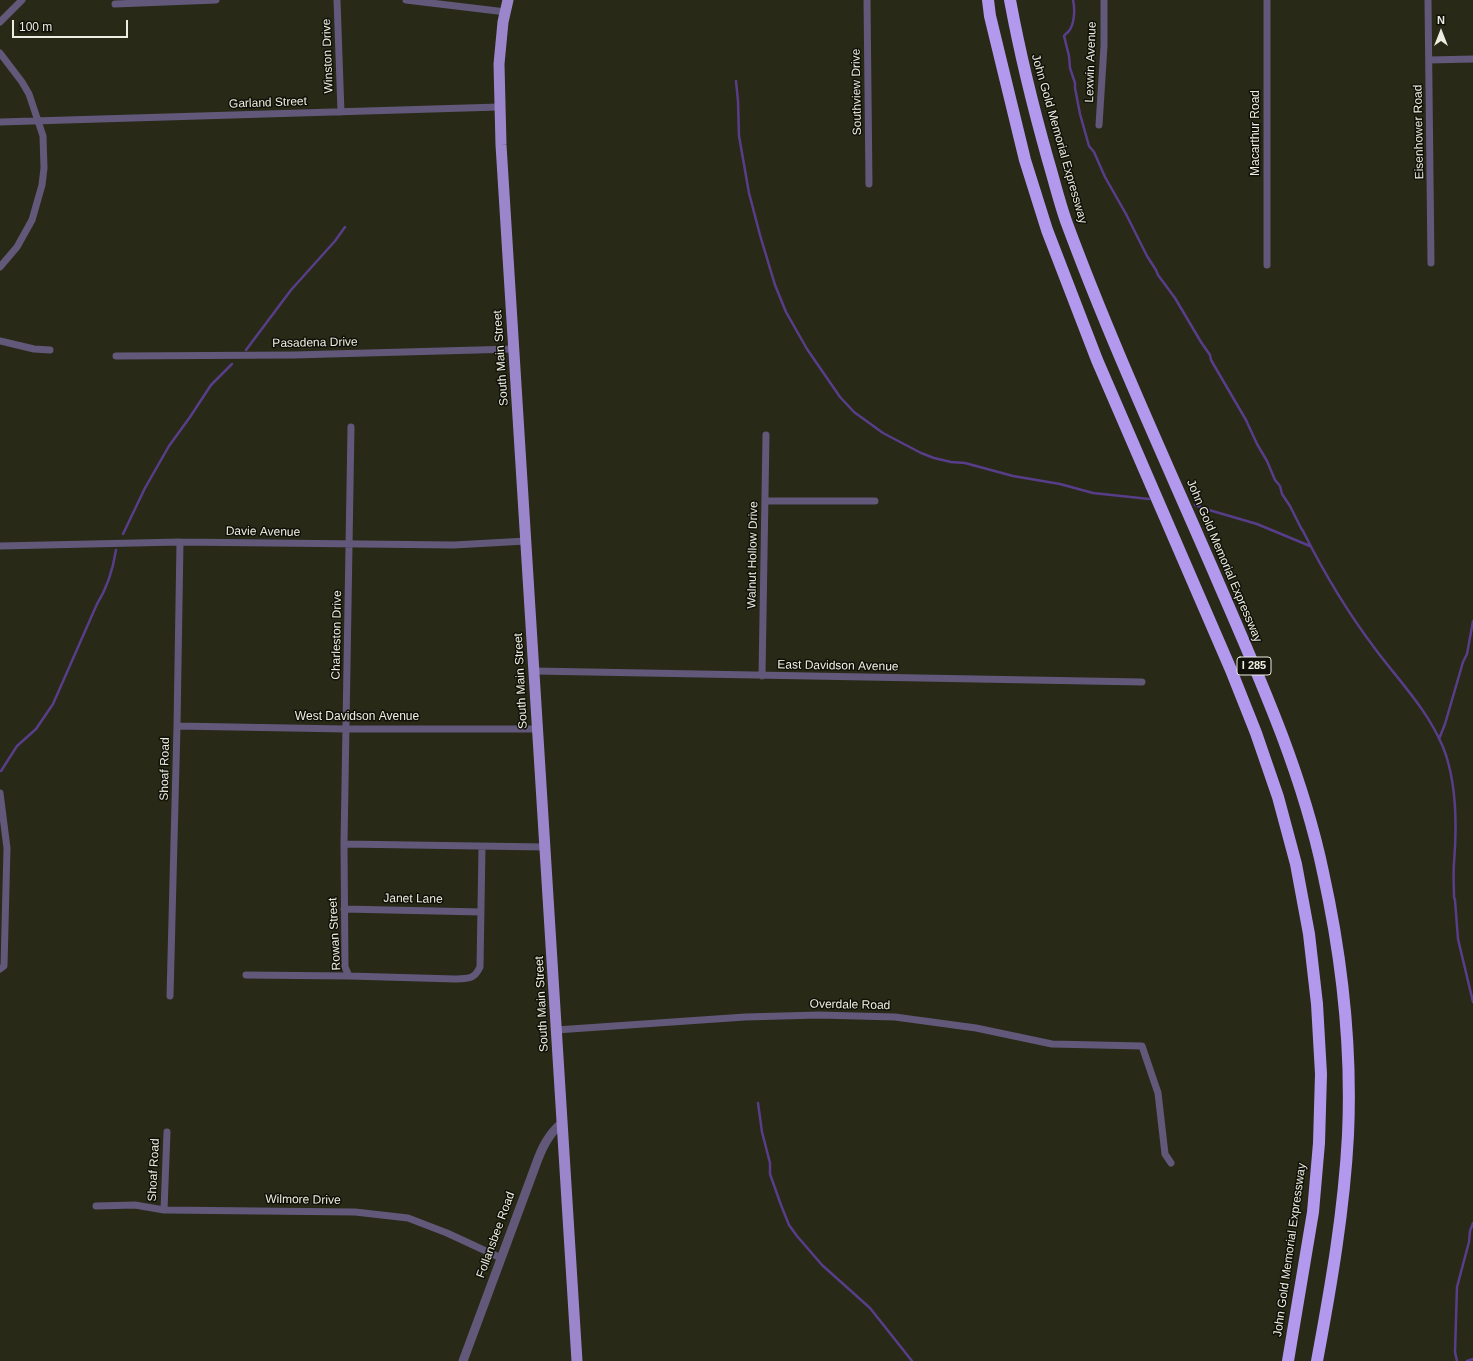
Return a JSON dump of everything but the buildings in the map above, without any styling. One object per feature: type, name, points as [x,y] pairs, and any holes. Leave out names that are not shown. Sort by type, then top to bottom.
[{"type":"highway","name":"John Gold Memorial Expressway","points":[[988,0],[990,16],[1025,160],[1047,230],[1097,360],[1228,663],[1253,726],[1278,797],[1296,864],[1309,934],[1317,1004],[1321,1074],[1319,1143],[1313,1212],[1288,1361]]},
{"type":"highway","name":"John Gold Memorial Expressway","points":[[1010,0],[1029,95],[1065,218],[1112,337],[1241,634],[1288,751],[1307,810],[1323,869],[1335,930],[1343,993],[1348,1061],[1348,1132],[1341,1213],[1332,1280],[1317,1361]]},
{"type":"main road","name":"South Main Street","points":[[508,0],[499,64],[499,107],[577,1361]]},
{"type":"street","points":[[0,22],[22,0]]},
{"type":"street","points":[[115,4],[216,0]]},
{"type":"street","name":"Winston Drive","points":[[337,0],[341,112]]},
{"type":"street","points":[[406,0],[506,12]]},
{"type":"street","name":"Southview Drive","points":[[867,0],[869,184]]},
{"type":"street","name":"Lexwin Avenue","points":[[1098,125],[1104,46],[1104,0]]},
{"type":"street","name":"Macarthur Road","points":[[1267,0],[1267,265]]},
{"type":"street","name":"Eisenhower Road","points":[[1428,0],[1431,264]]},
{"type":"street","points":[[0,53],[22,82],[29,94],[43,136],[44,168],[38,202],[25,236],[17,248],[0,267]]},
{"type":"street","points":[[1429,60],[1473,59]]},
{"type":"street","name":"Garland Street","points":[[0,122],[499,107]]},
{"type":"street","points":[[0,341],[34,349],[50,350]]},
{"type":"street","name":"Pasadena Drive","points":[[116,356],[294,355],[514,350]]},
{"type":"street","name":"Charleston Drive","points":[[344,844],[351,427]]},
{"type":"street","name":"Walnut Hollow Drive","points":[[762,676],[766,435]]},
{"type":"street","points":[[765,501],[875,501]]},
{"type":"street","name":"Davie Avenue","points":[[0,546],[180,542],[454,545],[526,541]]},
{"type":"street","name":"Shoaf Road","points":[[170,996],[180,542]]},
{"type":"street","name":"East Davidson Avenue","points":[[534,671],[1142,682]]},
{"type":"street","name":"West Davidson Avenue","points":[[177,726],[346,729],[537,729]]},
{"type":"street","points":[[0,793],[7,860],[4,966],[0,969]]},
{"type":"street","points":[[344,844],[545,847]]},
{"type":"street","name":"Rowan Street","points":[[344,844],[345,967],[349,976],[455,979],[471,978],[476,974],[480,967],[482,847]]},
{"type":"street","name":"Janet Lane","points":[[344,909],[481,912]]},
{"type":"street","points":[[246,975],[349,976]]},
{"type":"street","name":"Overdale Road","points":[[556,1030],[745,1017],[819,1015],[894,1017],[976,1028],[1052,1044],[1142,1046],[1158,1094],[1165,1154],[1171,1163]]},
{"type":"street","name":"Follansbee Road","points":[[463,1361],[542,1150],[552,1133],[562,1123]]},
{"type":"street","name":"Shoaf Road","points":[[164,1210],[167,1132]]},
{"type":"street","name":"Wilmore Drive","points":[[96,1206],[135,1205],[164,1210],[355,1212],[408,1218],[447,1233],[501,1258]]},
{"type":"waterway","points":[[1073,0],[1073,21],[1070,29],[1064,36],[1069,56],[1070,68],[1075,83],[1080,114],[1089,146],[1094,152],[1105,177],[1147,256],[1210,355],[1211,360],[1246,420],[1275,480],[1280,486],[1282,494],[1290,506],[1319,562],[1346,607],[1366,636],[1421,708],[1437,733],[1443,747],[1451,775],[1455,804],[1456,834],[1454,897],[1458,939],[1473,1002]]},
{"type":"waterway","points":[[736,81],[739,136],[749,193],[775,285],[786,312],[807,349],[840,397],[854,412],[883,433],[921,453],[934,458],[951,462],[965,463],[1013,476],[1060,484],[1093,493],[1149,499]]},
{"type":"waterway","points":[[246,350],[291,290],[335,241],[345,227]]},
{"type":"waterway","points":[[123,534],[145,488],[169,446],[211,385],[232,364]]},
{"type":"waterway","points":[[1195,505],[1257,524],[1310,546]]},
{"type":"waterway","points":[[1,771],[17,746],[36,729],[53,704],[97,604],[107,585],[116,550]]},
{"type":"waterway","points":[[1439,739],[1445,724],[1463,662],[1467,654],[1473,621]]},
{"type":"waterway","points":[[758,1103],[762,1132],[770,1163],[770,1174],[789,1225],[822,1265],[870,1308],[912,1361]]},
{"type":"waterway","points":[[1457,1361],[1455,1352],[1457,1287],[1473,1223]]},
{"type":"waterway","points":[[1467,1361],[1473,1359]]}]
